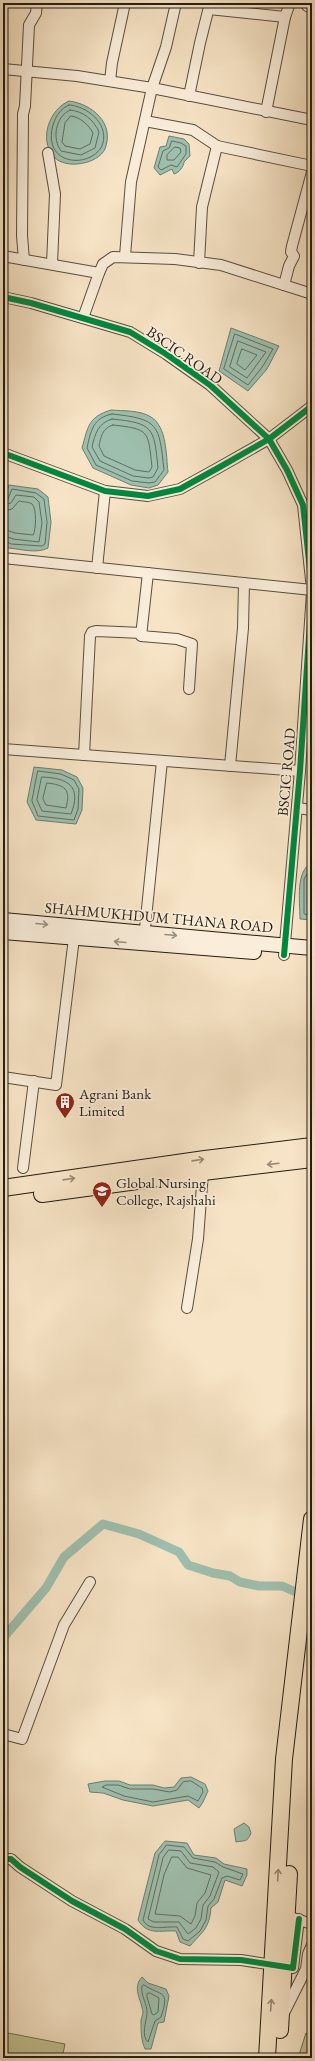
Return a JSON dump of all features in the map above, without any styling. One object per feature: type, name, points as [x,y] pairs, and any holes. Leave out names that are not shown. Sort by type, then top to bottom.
[{"type":"main road","name":"SHAHMUKHDUM THANA ROAD","points":[[3,920],[144,938],[284,950],[312,948]]},
{"type":"main road","name":"SHAHMUKHDUM THANA ROAD","points":[[3,932],[74,938],[144,938]]},
{"type":"main road","name":"SHAHMUKHDUM THANA ROAD","points":[[284,950],[312,957]]},
{"type":"main road","points":[[3,1188],[205,1159],[312,1146]]},
{"type":"main road","points":[[3,1199],[203,1172],[309,1161]]},
{"type":"main road","points":[[267,2058],[279,1967],[293,1918],[295,1759],[308,1612],[304,1584],[312,1519]]},
{"type":"main road","points":[[278,2058],[281,2021],[279,1967],[284,1759],[308,1612]]},
{"type":"street","points":[[24,260],[22,236],[22,173],[26,70],[29,25],[36,13],[37,3]]},
{"type":"street","points":[[110,81],[112,63],[125,3]]},
{"type":"street","points":[[125,256],[131,182],[152,88],[166,47],[176,3]]},
{"type":"street","points":[[266,112],[285,17],[290,3]]},
{"type":"street","points":[[308,3],[307,6],[312,8]]},
{"type":"street","points":[[189,96],[200,43],[210,6],[285,17]]},
{"type":"street","points":[[3,69],[26,70],[110,81],[312,120]]},
{"type":"street","points":[[145,121],[193,130],[217,146],[312,166]]},
{"type":"street","points":[[199,262],[202,207],[217,146]]},
{"type":"street","points":[[48,153],[55,194],[52,264]]},
{"type":"street","points":[[284,286],[289,266],[294,256],[291,252],[292,246],[312,172]]},
{"type":"street","points":[[3,256],[99,273]]},
{"type":"street","points":[[83,318],[103,264],[113,257],[125,256],[221,265],[312,294]]},
{"type":"street","name":"BSCIC ROAD","points":[[3,297],[31,303],[130,332],[166,354],[210,385],[269,439],[287,470],[303,505],[312,590],[300,771],[284,950]]},
{"type":"street","points":[[3,452],[105,491],[148,496],[180,489],[269,439],[312,406]]},
{"type":"street","points":[[97,568],[105,491]]},
{"type":"street","points":[[3,558],[312,590]]},
{"type":"street","points":[[142,634],[148,573]]},
{"type":"street","points":[[230,766],[243,628],[244,583]]},
{"type":"street","points":[[84,755],[90,636],[92,632],[142,634],[141,636],[177,639],[192,644],[189,689]]},
{"type":"street","name":"BSCIC ROAD","points":[[3,749],[300,771]]},
{"type":"street","points":[[144,938],[162,761]]},
{"type":"street","points":[[297,808],[312,810]]},
{"type":"street","points":[[3,1077],[56,1085],[74,938]]},
{"type":"street","points":[[23,1168],[34,1081]]},
{"type":"street","points":[[187,1308],[198,1239],[203,1172]]},
{"type":"street","points":[[3,1734],[22,1739],[64,1625],[90,1582]]},
{"type":"street","points":[[3,1859],[11,1859],[20,1868],[72,1901],[125,1929],[156,1951],[180,1959],[241,1960],[279,1967]]},
{"type":"street","points":[[293,1918],[312,1924]]},
{"type":"street","points":[[281,2021],[306,1969],[308,1954],[312,1945]]},
{"type":"green space","points":[[3,2032],[65,2044],[62,2058],[3,2058]]},
{"type":"green space","points":[[306,2033],[312,2035],[312,2058],[298,2058]]},
{"type":"water","points":[[69,101],[86,106],[93,111],[104,123],[107,131],[105,149],[101,154],[89,162],[74,164],[59,161],[49,150],[47,142],[48,125],[56,111]]},
{"type":"water","points":[[169,136],[184,139],[189,144],[190,156],[178,172],[174,174],[172,169],[160,175],[154,168],[160,147],[166,146]]},
{"type":"water","points":[[231,328],[279,346],[267,369],[248,391],[219,371]]},
{"type":"water","points":[[111,410],[142,413],[151,417],[160,427],[165,442],[168,472],[158,485],[149,488],[131,485],[93,468],[82,448],[86,434],[93,420],[103,413]]},
{"type":"water","points":[[9,485],[38,489],[48,497],[51,522],[48,548],[39,551],[29,551],[8,548],[3,542],[3,502]]},
{"type":"water","points":[[34,767],[62,770],[77,777],[83,788],[82,810],[76,824],[36,820],[27,802]]},
{"type":"water","points":[[312,862],[312,920],[300,919],[299,896],[301,880],[303,873]]},
{"type":"water","points":[[191,1777],[205,1784],[208,1791],[199,1808],[188,1800],[153,1806],[123,1800],[103,1793],[90,1792],[88,1784],[105,1781],[119,1781],[130,1785],[153,1785],[164,1788],[174,1787],[181,1778]]},
{"type":"water","points":[[244,1823],[249,1827],[251,1833],[250,1836],[247,1840],[236,1842],[234,1829]]},
{"type":"water","points":[[165,1841],[187,1843],[194,1855],[216,1858],[224,1864],[247,1869],[247,1875],[242,1886],[225,1880],[218,1902],[211,1908],[207,1925],[190,1946],[180,1942],[176,1931],[150,1930],[142,1925],[138,1920],[155,1853]]},
{"type":"water","points":[[142,1977],[148,1983],[166,1989],[169,1996],[164,2022],[158,2023],[151,2049],[145,2049],[142,2035],[141,2021],[143,2012],[137,1989],[139,1981]]},
{"type":"waterway","points":[[3,1638],[46,1588],[64,1557],[103,1524],[139,1534],[179,1552],[188,1565],[213,1573],[230,1576],[240,1582],[259,1586],[282,1586],[298,1593],[312,1604]]},
{"type":"cycle path","points":[[3,297],[31,303],[130,332],[166,354],[210,385],[269,439],[287,470],[303,505],[312,589]]},
{"type":"cycle path","points":[[3,453],[105,491],[148,496],[180,489],[269,439],[312,406]]},
{"type":"cycle path","points":[[284,955],[300,771],[312,592]]},
{"type":"cycle path","points":[[3,1859],[11,1859],[20,1867],[72,1901],[125,1929],[156,1951],[180,1959],[241,1960],[293,1968],[299,1919]]},
{"type":"place","name":"Agrani Bank Limited","points":[[65,1119]]},
{"type":"place","name":"Global Nursing College, Rajshahi","points":[[102,1208]]}]
